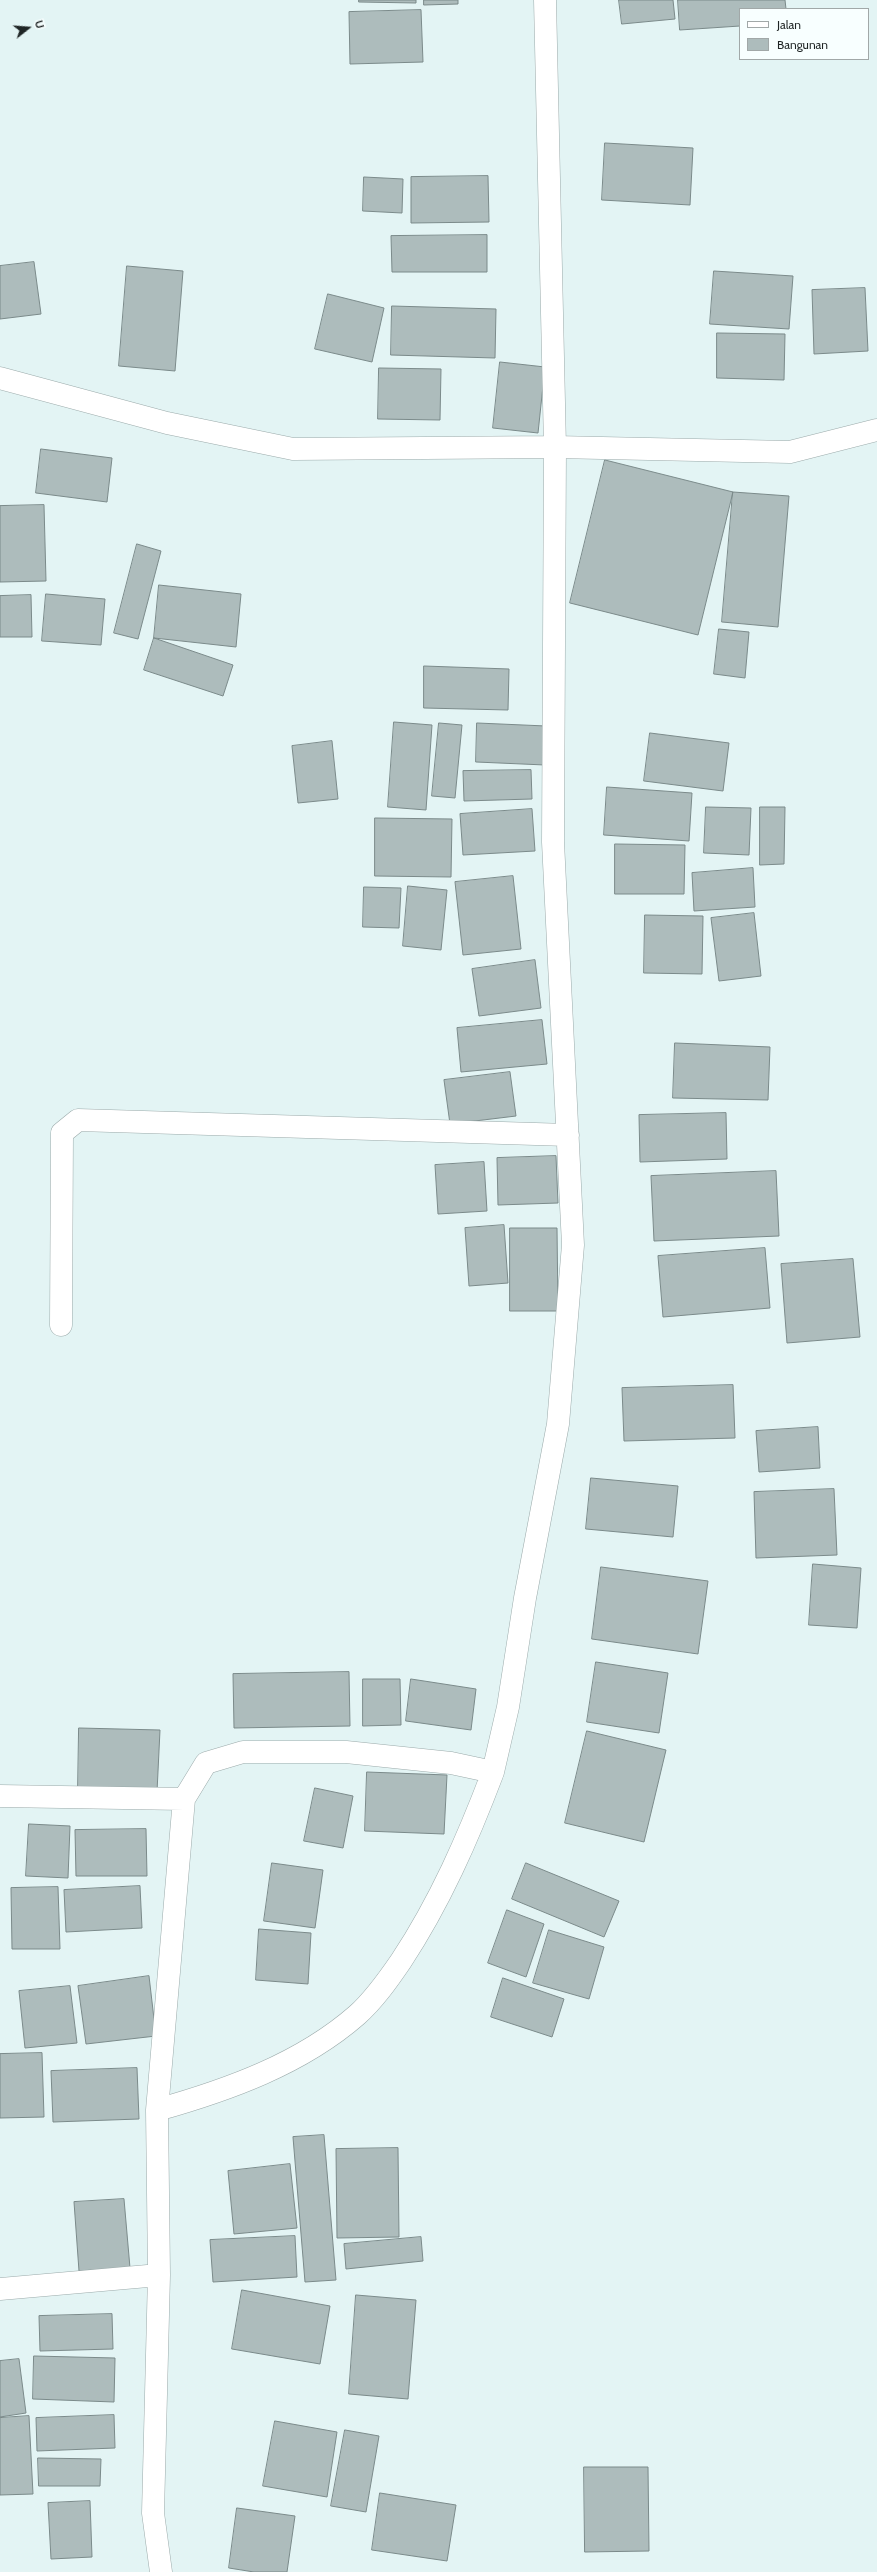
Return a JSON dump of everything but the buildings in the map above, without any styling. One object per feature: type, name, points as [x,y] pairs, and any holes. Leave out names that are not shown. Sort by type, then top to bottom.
[{"type":"street","points":[[157,2110],[207,2096],[268,2071],[327,2039],[358,2014],[386,1982],[437,1899],[464,1846],[493,1772],[508,1707],[525,1598],[558,1424],[573,1245],[553,842],[555,447],[545,0]]},
{"type":"street","points":[[0,378],[167,423],[293,449],[555,447],[790,452],[877,430]]},
{"type":"street","points":[[61,1325],[62,1133],[78,1120],[568,1135]]},
{"type":"street","points":[[161,2572],[153,2513],[159,2275],[157,2110],[184,1799],[206,1763],[243,1752],[346,1752],[451,1763],[493,1772]]},
{"type":"street","points":[[0,1796],[184,1799]]},
{"type":"street","points":[[0,2289],[159,2275]]}]
